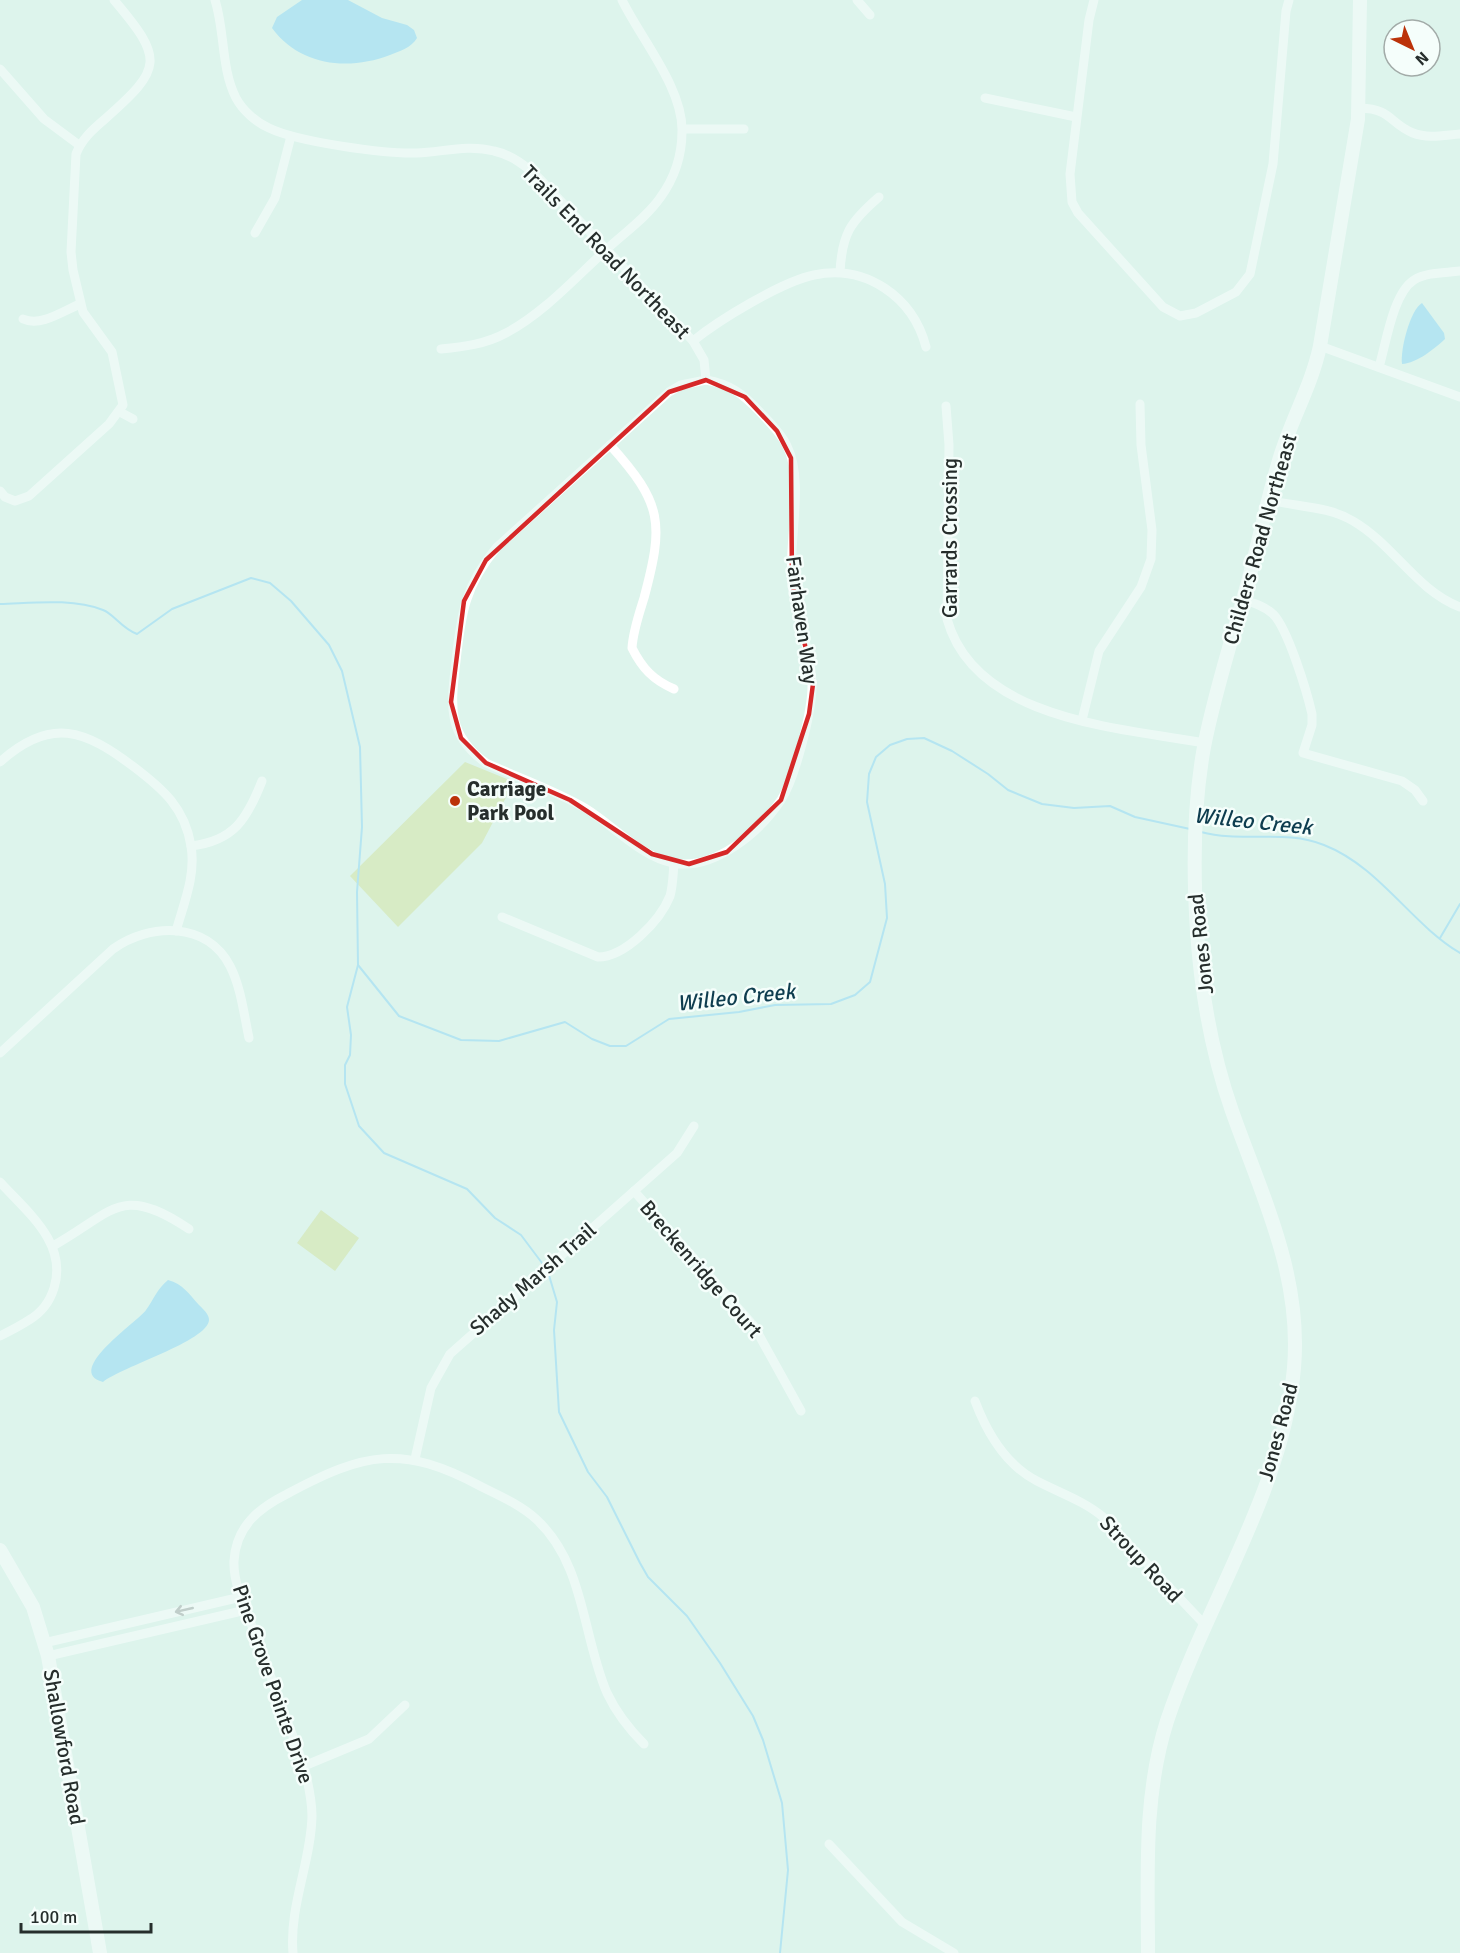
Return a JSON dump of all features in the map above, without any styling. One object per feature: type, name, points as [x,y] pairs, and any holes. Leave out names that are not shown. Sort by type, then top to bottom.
[{"type":"street","points":[[0,491],[5,497],[15,501],[29,496],[120,412],[124,398],[112,352],[80,304],[71,252],[76,154],[79,145],[87,134],[137,90],[149,70],[150,50],[145,39],[114,0]]},
{"type":"street","name":"Trails End Road Northeast","points":[[215,0],[231,87],[236,98],[261,124],[291,136],[390,152],[418,153],[467,148],[505,154],[540,179],[693,341],[704,360],[706,380]]},
{"type":"street","points":[[441,349],[486,342],[512,330],[649,211],[667,187],[679,159],[682,129],[674,92],[636,30],[622,0]]},
{"type":"street","points":[[857,0],[870,15]]},
{"type":"street","points":[[1094,0],[1089,20],[1076,117],[1069,187],[1078,213],[1163,307],[1172,314],[1188,316],[1217,303],[1240,287],[1250,274],[1274,156],[1286,11],[1289,0]]},
{"type":"street","name":"Childers Road Northeast","points":[[1196,832],[1205,742],[1282,451],[1311,381],[1320,346],[1360,108],[1360,0]]},
{"type":"street","points":[[1,74],[44,119],[79,145]]},
{"type":"street","points":[[985,98],[1076,117]]},
{"type":"street","points":[[1360,108],[1386,112],[1415,134],[1431,136],[1460,134]]},
{"type":"street","points":[[682,129],[744,129]]},
{"type":"street","points":[[255,233],[275,198],[291,136]]},
{"type":"street","points":[[840,273],[841,251],[846,233],[852,222],[879,197]]},
{"type":"street","points":[[1379,367],[1399,297],[1406,286],[1424,276],[1460,271]]},
{"type":"street","points":[[693,341],[721,320],[796,281],[812,275],[840,273],[870,280],[896,296],[916,320],[927,347]]},
{"type":"street","points":[[22,319],[30,322],[40,321],[80,304]]},
{"type":"street","points":[[1320,346],[1460,397]]},
{"type":"street","points":[[502,917],[598,957],[610,957],[630,946],[667,902],[671,893],[674,864],[652,854],[570,800],[486,763],[467,747],[453,716],[451,702],[461,615],[476,574],[497,547],[669,392],[687,383],[706,380]]},
{"type":"street","name":"Fairhaven Way","points":[[674,864],[700,862],[727,852],[770,814],[789,785],[809,714],[812,692],[811,668],[792,582],[794,483],[792,458],[777,431],[746,397],[733,388],[706,380]]},
{"type":"street","points":[[1083,720],[1099,651],[1141,587],[1151,559],[1152,530],[1141,445],[1140,404]]},
{"type":"street","name":"Garrards Crossing","points":[[945,406],[949,446],[947,619],[951,634],[964,657],[992,682],[1045,711],[1205,742]]},
{"type":"street","points":[[120,412],[133,420]]},
{"type":"street","points":[[610,445],[645,487],[656,518],[657,535],[653,563],[632,648],[646,671],[657,682],[674,689]]},
{"type":"street","points":[[1269,500],[1331,511],[1352,520],[1386,545],[1424,587],[1460,607]]},
{"type":"street","points":[[15,501],[15,512]]},
{"type":"street","points":[[1243,600],[1260,605],[1271,612],[1284,631],[1312,714],[1303,753],[1401,781],[1414,790],[1423,801]]},
{"type":"street","points":[[0,762],[20,746],[43,735],[68,733],[86,736],[104,744],[164,789],[172,799],[191,846],[191,879],[176,931]]},
{"type":"street","points":[[191,846],[216,840],[243,821],[251,810],[262,782]]},
{"type":"street","name":"Jones Road","points":[[1148,1953],[1149,1814],[1154,1777],[1168,1721],[1279,1444],[1291,1395],[1295,1346],[1293,1303],[1284,1254],[1231,1108],[1213,1039],[1197,933],[1196,832]]},
{"type":"street","points":[[0,1053],[120,944],[142,933],[176,931],[204,939],[226,959],[235,978],[249,1038]]},
{"type":"street","name":"Shady Marsh Trail","points":[[415,1460],[430,1388],[450,1354],[677,1153],[694,1126]]},
{"type":"street","points":[[0,1182],[44,1230],[53,1246],[57,1263],[57,1279],[52,1295],[42,1310],[30,1320],[0,1336]]},
{"type":"street","name":"Breckenridge Court","points":[[634,1191],[754,1326],[801,1411]]},
{"type":"street","points":[[53,1246],[106,1212],[127,1205],[156,1208],[189,1229]]},
{"type":"street","name":"Stroup Road","points":[[975,1401],[989,1431],[1011,1462],[1028,1476],[1084,1503],[1103,1517],[1205,1625]]},
{"type":"street","name":"Pine Grove Pointe Drive","points":[[293,1953],[295,1906],[312,1817],[310,1791],[304,1766],[246,1610],[235,1574],[235,1550],[244,1527],[260,1509],[346,1465],[380,1458],[415,1460],[452,1470],[515,1504],[535,1518],[551,1535],[572,1571],[607,1692],[623,1720],[644,1744]]},
{"type":"street","name":"Shallowford Road","points":[[0,1550],[33,1607],[46,1650],[100,1953]]},
{"type":"street","points":[[46,1650],[242,1597]]},
{"type":"street","points":[[46,1650],[246,1610]]},
{"type":"street","points":[[304,1766],[369,1739],[405,1706]]},
{"type":"street","points":[[829,1844],[902,1922],[954,1953]]},
{"type":"highlighted area","points":[[706,380],[745,397],[777,431],[791,458],[792,582],[813,684],[809,714],[781,800],[727,852],[689,864],[652,854],[570,800],[486,763],[461,738],[451,702],[464,601],[486,560],[669,392]]},
{"type":"green space","points":[[465,762],[514,782],[482,843],[398,927],[350,876]]},
{"type":"green space","points":[[321,1210],[359,1238],[335,1271],[297,1243]]},
{"type":"water","points":[[302,0],[348,0],[382,18],[407,25],[414,30],[417,38],[405,49],[374,60],[342,64],[326,62],[296,51],[272,28],[277,17]]},
{"type":"water","points":[[1422,303],[1444,333],[1445,339],[1419,358],[1402,364],[1407,331],[1414,314]]},
{"type":"water","points":[[168,1280],[182,1287],[206,1312],[209,1320],[205,1328],[180,1345],[103,1382],[93,1376],[92,1368],[97,1357],[141,1316]]},
{"type":"waterway","name":"Willeo Creek","points":[[0,604],[52,602],[91,606],[107,612],[137,634],[172,609],[251,578],[270,583],[291,601],[329,645],[342,671],[360,747],[362,827],[357,892],[358,965],[399,1016],[461,1040],[499,1041],[565,1022],[592,1039],[610,1046],[626,1046],[669,1019],[739,1012],[775,1005],[831,1004],[855,995],[870,982],[887,918],[885,884],[867,802],[869,774],[876,757],[890,745],[907,739],[924,738],[952,751],[1008,790],[1042,804],[1074,808],[1110,806],[1135,817],[1190,829]]},
{"type":"waterway","name":"Willeo Creek","points":[[1201,832],[1216,835],[1294,838],[1324,845],[1362,867],[1426,927],[1460,953]]},
{"type":"waterway","points":[[1440,938],[1460,904]]},
{"type":"waterway","points":[[358,965],[347,1007],[351,1035],[350,1055],[345,1065],[345,1084],[359,1126],[384,1153],[467,1189],[495,1218],[521,1235],[545,1267]]},
{"type":"waterway","points":[[548,1272],[557,1302],[554,1330],[559,1412],[588,1472],[607,1497],[648,1577],[687,1616],[753,1716],[763,1740],[782,1803],[788,1870],[780,1953]]},
{"type":"place","name":"Carriage Park Pool","points":[[455,801]]}]
